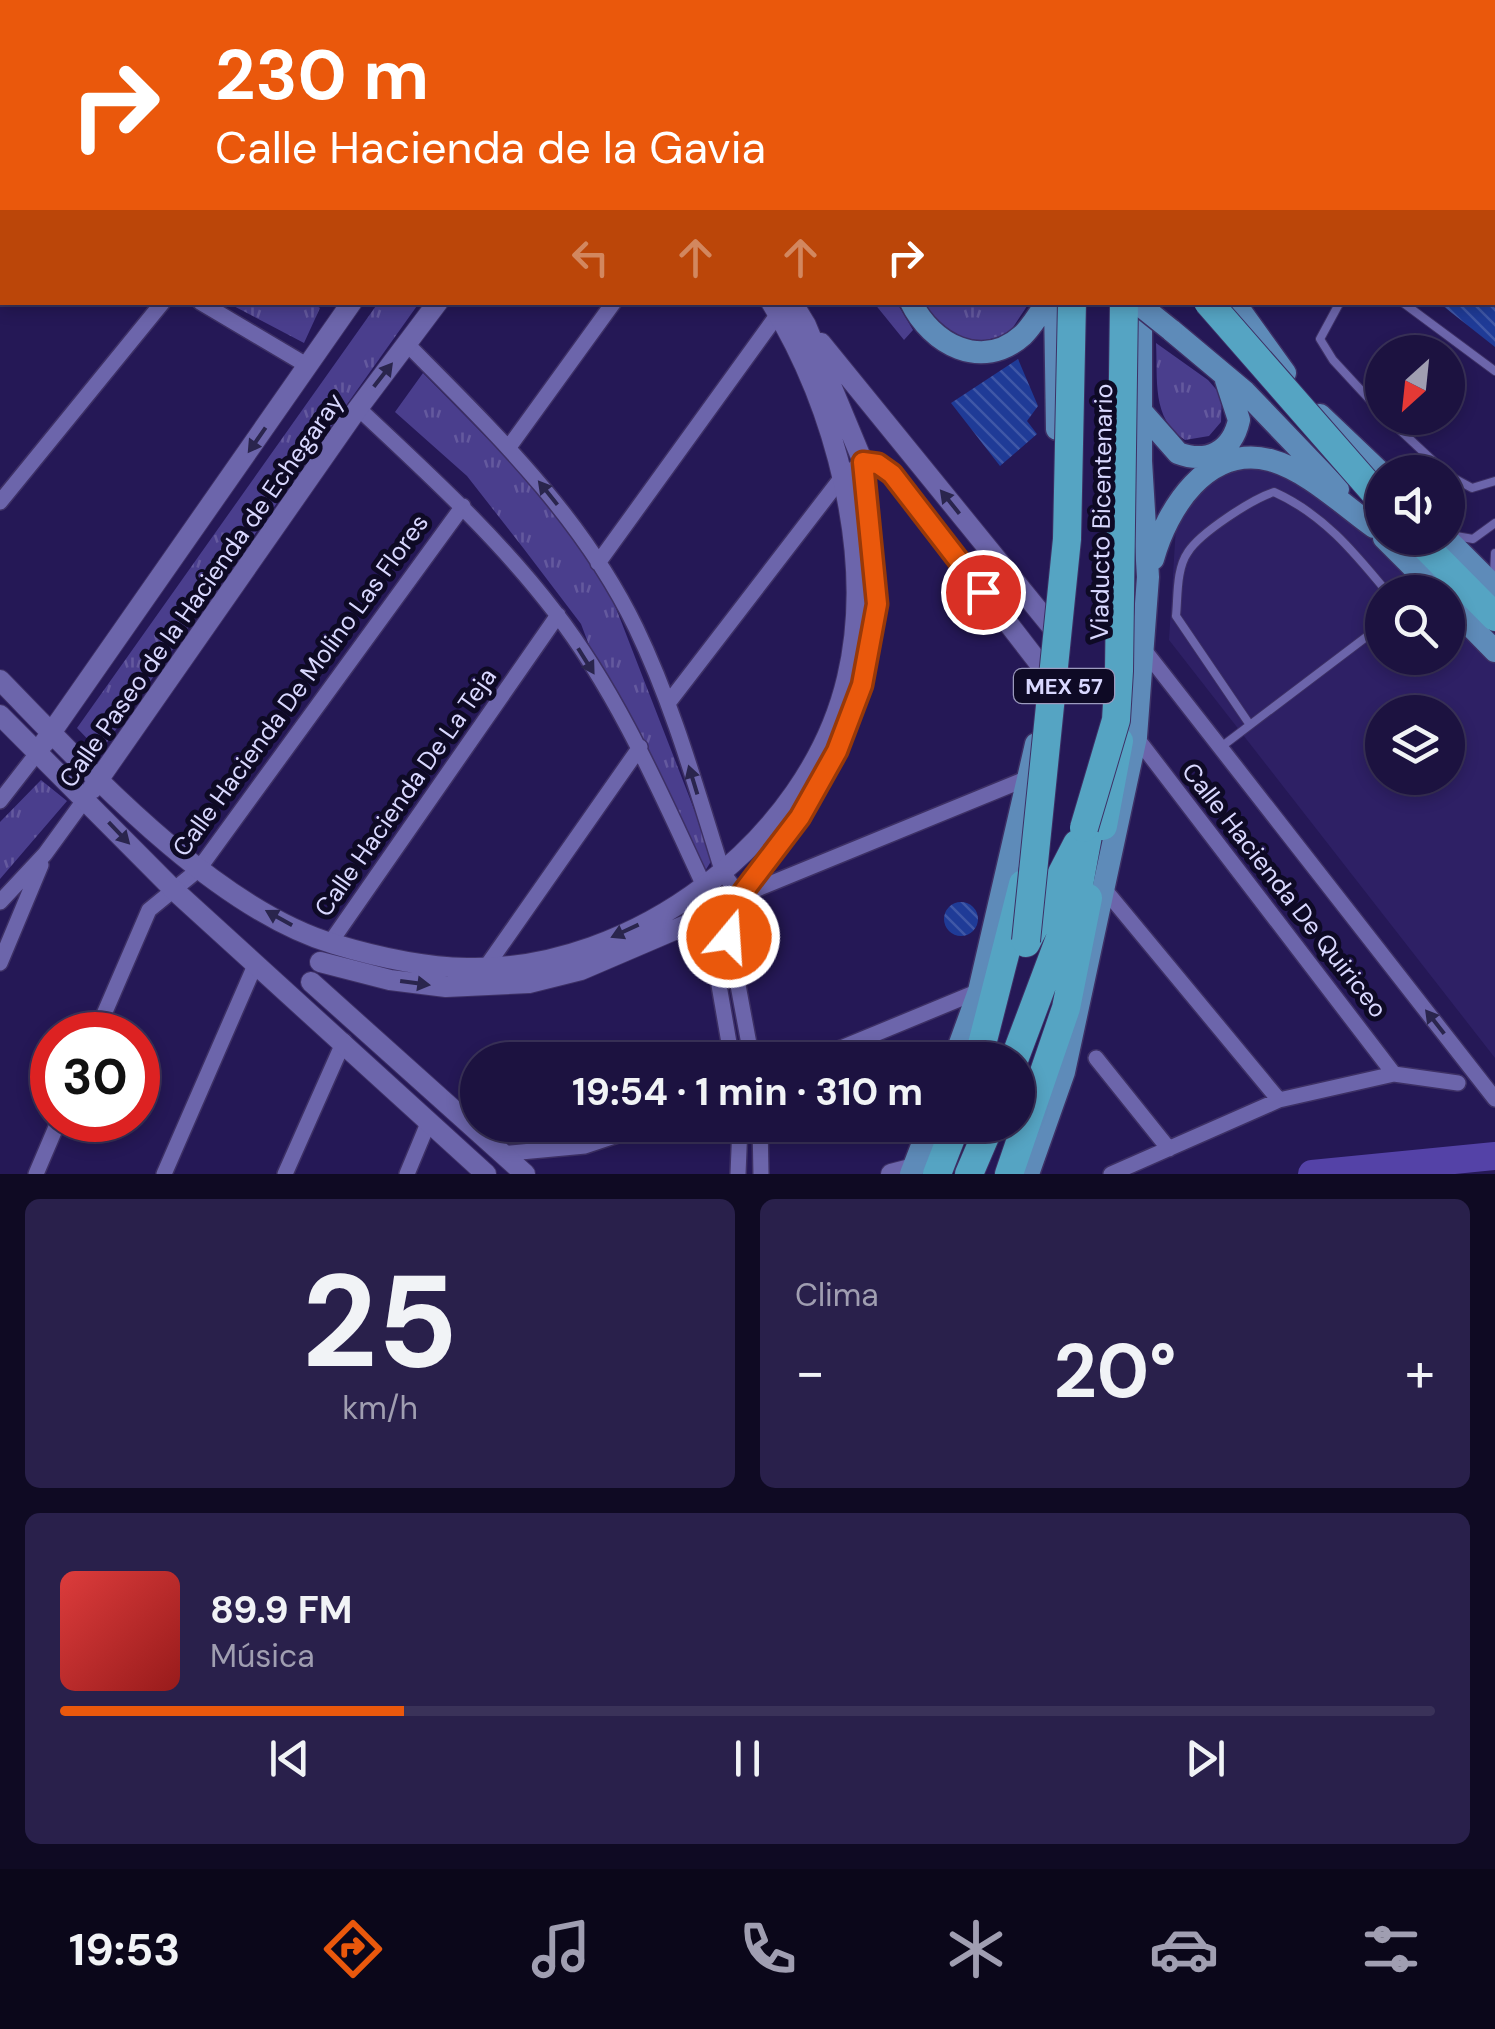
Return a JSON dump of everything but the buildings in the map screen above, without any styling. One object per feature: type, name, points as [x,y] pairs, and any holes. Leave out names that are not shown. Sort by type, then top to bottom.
[{"type":"highway","name":"Viaducto Bicentenario","points":[[998,1042],[1026,941],[1068,539],[1072,305]]},
{"type":"highway","name":"MEX 57","points":[[983,1042],[1026,869],[1066,675],[1083,305]]},
{"type":"highway","name":"MEX 57","points":[[1021,1042],[1078,890],[1111,684],[1122,305]]},
{"type":"highway","points":[[1009,1174],[1066,1008],[1125,726],[1122,305]]},
{"type":"highway","name":"Viaducto Bicentenario","points":[[1026,941],[1084,828],[1125,726],[1136,305]]},
{"type":"highway","points":[[1210,305],[1365,504]]},
{"type":"highway","points":[[1227,305],[1256,350],[1365,469]]},
{"type":"highway","points":[[1434,555],[1495,617]]},
{"type":"highway","points":[[1445,555],[1495,606]]},
{"type":"highway","points":[[913,1172],[940,1142]]},
{"type":"highway","points":[[952,1174],[964,1142]]},
{"type":"highway","points":[[969,1174],[983,1142]]},
{"type":"main road","name":"Calle Paseo de la Hacienda de Echegaray","points":[[38,752],[349,305]]},
{"type":"main road","name":"Calle Paseo de la Hacienda de Echegaray","points":[[85,799],[358,408],[436,305]]},
{"type":"main road","points":[[912,305],[924,328],[949,347],[978,352],[1022,336],[1045,305]]},
{"type":"main road","points":[[961,1042],[979,991],[1052,680],[1056,632],[1055,305]]},
{"type":"main road","points":[[1028,1174],[1064,1072],[1105,890],[1125,726],[1145,651],[1148,577],[1136,305]]},
{"type":"main road","points":[[1140,305],[1218,368],[1365,510]]},
{"type":"main road","points":[[1195,305],[1346,437]]},
{"type":"main road","points":[[1248,313],[1282,369],[1365,457]]},
{"type":"main road","points":[[787,315],[1056,632]]},
{"type":"main road","points":[[325,953],[486,967],[584,949],[675,919],[707,916],[740,896],[800,817],[837,751],[862,685],[877,604],[863,462],[787,315]]},
{"type":"main road","points":[[0,680],[98,780],[198,870],[325,953],[390,980],[484,988],[582,970],[675,919],[785,807],[822,744],[847,679],[858,598],[842,477],[822,403],[787,315]]},
{"type":"main road","points":[[1140,411],[1178,453],[1198,458],[1221,452],[1235,436],[1239,420],[1231,388],[1218,368]]},
{"type":"main road","points":[[1148,577],[1172,509],[1197,479],[1226,463],[1268,459],[1290,468],[1365,515]]},
{"type":"main road","points":[[863,462],[878,464],[892,474],[1052,680]]},
{"type":"main road","points":[[1407,555],[1424,575]]},
{"type":"main road","points":[[1465,555],[1495,587]]},
{"type":"main road","points":[[1465,620],[1495,651]]},
{"type":"main road","points":[[0,715],[174,890],[486,1174]]},
{"type":"main road","name":"Calle Hacienda De La Teja","points":[[300,1002],[325,953]]},
{"type":"main road","points":[[310,982],[524,1174]]},
{"type":"main road","points":[[913,1172],[924,1142]]},
{"type":"street","points":[[0,502],[160,305]]},
{"type":"street","points":[[205,305],[308,366]]},
{"type":"street","points":[[510,447],[612,305]]},
{"type":"street","points":[[598,563],[787,315]]},
{"type":"street","points":[[407,344],[510,447],[551,496],[598,563],[634,625],[669,702],[723,874],[740,896]]},
{"type":"street","points":[[358,408],[463,506],[558,616],[640,748],[705,888]]},
{"type":"street","points":[[669,702],[842,477],[863,462]]},
{"type":"street","name":"Calle Hacienda De Molino Las Flores","points":[[106,1012],[149,910],[198,870],[463,506]]},
{"type":"street","name":"Calle Hacienda De La Teja","points":[[325,953],[558,616]]},
{"type":"street","points":[[1145,651],[1495,1100]]},
{"type":"street","name":"Calle Hacienda De Quiriceo","points":[[1125,726],[1394,1074]]},
{"type":"street","points":[[486,967],[640,748]]},
{"type":"street","name":"Calle Paseo de la Hacienda de Echegaray","points":[[0,800],[38,752]]},
{"type":"street","points":[[740,896],[1028,778]]},
{"type":"street","name":"Calle Paseo de la Hacienda de Echegaray","points":[[0,902],[45,854],[85,799]]},
{"type":"street","points":[[0,963],[45,854]]},
{"type":"street","points":[[1105,890],[1279,1100]]},
{"type":"street","points":[[740,896],[729,937],[749,1042]]},
{"type":"street","points":[[707,916],[729,1042]]},
{"type":"street","points":[[164,1174],[256,962]]},
{"type":"street","points":[[856,1042],[979,991]]},
{"type":"street","points":[[286,1174],[344,1041]]},
{"type":"street","points":[[1096,1058],[1168,1149]]},
{"type":"street","points":[[1110,1174],[1279,1100],[1394,1074],[1458,1082]]},
{"type":"street","points":[[407,1174],[429,1121]]},
{"type":"street","points":[[36,1174],[50,1142]]},
{"type":"street","points":[[501,1154],[597,1142]]},
{"type":"street","points":[[738,1174],[739,1142]]},
{"type":"street","points":[[761,1142],[762,1174]]},
{"type":"lane","points":[[1338,305],[1320,339],[1332,360],[1365,394]]},
{"type":"lane","points":[[1406,305],[1495,370]]},
{"type":"lane","points":[[1406,435],[1426,455]]},
{"type":"lane","points":[[1465,484],[1472,488],[1495,481]]},
{"type":"lane","points":[[1250,726],[1176,616],[1181,568],[1188,550],[1256,498],[1274,492],[1294,501],[1342,537],[1373,575]]},
{"type":"lane","points":[[1465,538],[1473,539],[1495,522]]},
{"type":"lane","points":[[1495,553],[1495,578]]},
{"type":"lane","points":[[1221,747],[1365,638]]},
{"type":"shaded area","points":[[1267,461],[1328,495],[1365,528],[1365,555],[1396,555],[1419,575],[1365,575],[1365,675],[1465,675],[1465,620],[1495,651],[1495,1058],[1169,640],[1176,526],[1192,492],[1225,472]]},
{"type":"green space","points":[[232,305],[315,305],[320,308],[304,343]]},
{"type":"green space","points":[[377,305],[418,305],[100,752],[77,728]]},
{"type":"green space","points":[[876,305],[898,305],[913,330],[904,340]]},
{"type":"green space","points":[[925,305],[1028,305],[1008,335],[981,341],[948,335]]},
{"type":"green space","points":[[1156,343],[1208,380],[1222,396],[1221,422],[1209,436],[1185,440],[1166,421],[1158,397]]},
{"type":"green space","points":[[423,373],[541,493],[607,585],[713,858],[699,881],[631,716],[609,698],[581,624],[467,476],[395,412]]},
{"type":"green space","points":[[41,780],[67,801],[0,879],[0,822]]},
{"type":"waterway","points":[[1312,1174],[1495,1156]]},
{"type":"route","points":[[729,937],[740,896],[800,817],[837,751],[862,685],[877,604],[863,462],[878,464],[892,474],[983,592]]}]
